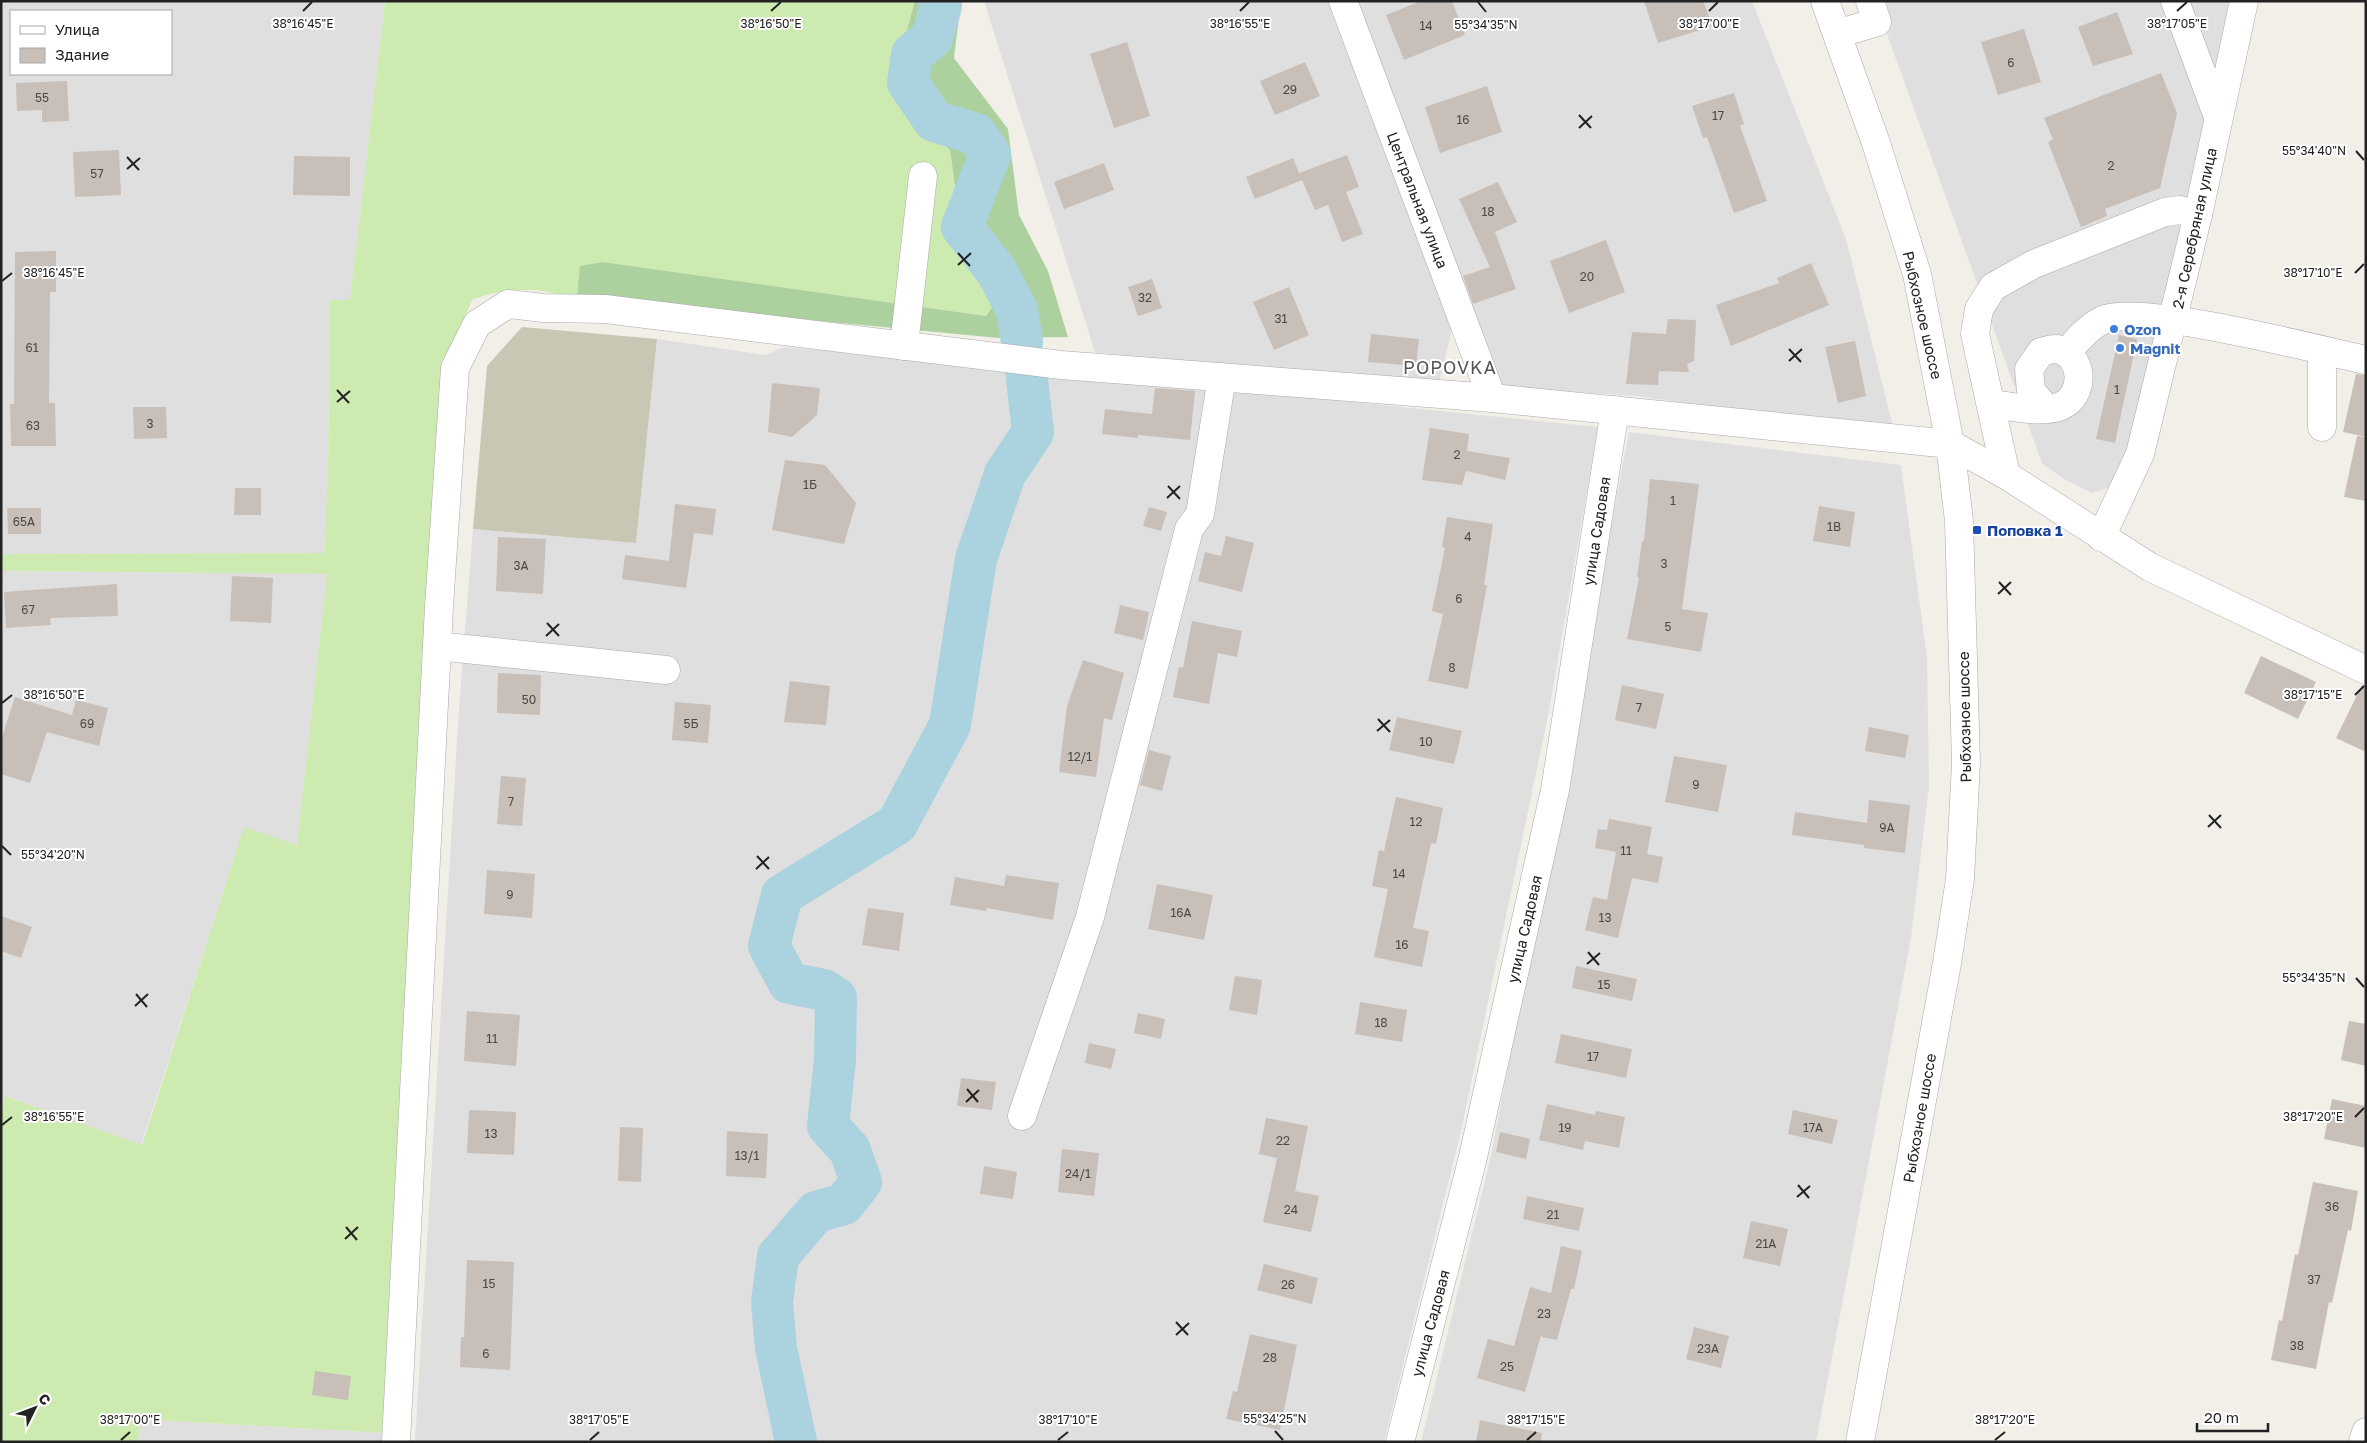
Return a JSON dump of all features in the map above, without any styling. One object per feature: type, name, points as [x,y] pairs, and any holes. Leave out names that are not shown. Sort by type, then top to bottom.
[{"type":"street","name":"Центральная улица","points":[[1343,1],[1492,398]]},
{"type":"street","name":"Рыбхозное шоссе","points":[[1825,1],[1876,143],[1916,274],[1950,444],[1959,521],[1966,763],[1960,880],[1947,963],[1860,1442]]},
{"type":"street","points":[[1837,34],[1877,22],[1870,1]]},
{"type":"street","points":[[2175,1],[2218,117]]},
{"type":"street","name":"2-я Серебряная улица","points":[[2101,537],[2140,454],[2198,216],[2244,1]]},
{"type":"street","points":[[904,346],[923,176]]},
{"type":"street","points":[[2006,475],[1975,334],[1979,309],[1993,287],[2034,264],[2165,212],[2180,210],[2198,216]]},
{"type":"street","points":[[396,1442],[437,646],[455,368],[477,324],[508,304],[543,308],[605,309],[1061,365],[1492,398],[1950,444],[2006,475],[2150,567],[2366,670]]},
{"type":"street","points":[[2066,353],[2102,320],[2117,316],[2174,320],[2366,360]]},
{"type":"street","points":[[1991,404],[2047,409],[2062,406],[2077,389],[2080,378],[2077,366],[2066,353],[2055,348],[2042,352],[2029,369],[2031,391],[2047,409]]},
{"type":"street","points":[[2322,351],[2322,426]]},
{"type":"street","points":[[1022,1116],[1090,917],[1189,529],[1200,514],[1222,377]]},
{"type":"street","name":"улица Садовая","points":[[1400,1442],[1473,1158],[1555,790],[1615,410]]},
{"type":"street","points":[[437,646],[666,670]]},
{"type":"street","points":[[2363,1442],[2366,1432]]},
{"type":"shaded area","points":[[1,1],[385,1],[350,300],[330,300],[328,469],[324,553],[1,554]]},
{"type":"shaded area","points":[[984,1],[1329,1],[1452,330],[1437,391],[1095,352]]},
{"type":"shaded area","points":[[1354,1],[1752,1],[1846,239],[1894,431],[1635,396],[1494,386]]},
{"type":"shaded area","points":[[1875,1],[2233,1],[2123,478],[2111,487],[2092,493],[2062,478],[2042,463]]},
{"type":"shaded area","points":[[522,327],[657,339],[636,543],[473,529],[487,366]]},
{"type":"shaded area","points":[[657,339],[766,355],[784,347],[1061,372],[1598,427],[1549,711],[1461,1131],[1384,1442],[415,1442],[459,708],[473,529],[636,543]]},
{"type":"shaded area","points":[[1629,432],[1901,465],[1927,658],[1929,786],[1911,938],[1816,1442],[1421,1442],[1491,1156]]},
{"type":"shaded area","points":[[1,571],[327,574],[297,845],[244,828],[141,1145],[6,1096],[1,1116]]},
{"type":"shaded area","points":[[139,1419],[385,1433],[385,1442],[138,1442]]},
{"type":"green space","points":[[385,1],[915,1],[896,69],[914,119],[950,150],[956,193],[943,236],[995,303],[986,316],[603,262],[577,298],[537,290],[506,290],[473,299],[452,344],[441,395],[385,1433],[140,1419],[138,1442],[1,1442],[1,1116],[5,1096],[142,1145],[244,827],[297,845],[327,574],[1,571],[1,554],[324,553],[328,469],[330,300],[350,300]]},
{"type":"green space","points":[[915,1],[961,1],[954,58],[1008,129],[1019,215],[1048,271],[1068,337],[999,338],[577,298],[580,266],[603,262],[986,316],[995,303],[943,236],[956,193],[950,150],[914,119],[896,69]]},
{"type":"building","points":[[1421,1],[1452,1],[1465,35],[1404,60],[1386,15]]},
{"type":"building","points":[[1644,1],[1703,1],[1713,26],[1658,43]]},
{"type":"building","points":[[2117,12],[2133,54],[2093,66],[2078,27]]},
{"type":"building","points":[[2024,29],[2041,82],[1998,95],[1981,42]]},
{"type":"building","points":[[1127,42],[1150,116],[1114,128],[1090,54]]},
{"type":"building","points":[[1305,62],[1320,96],[1275,115],[1260,81]]},
{"type":"building","points":[[2161,73],[2177,113],[2160,188],[2105,209],[2107,216],[2081,227],[2048,142],[2053,139],[2044,118]]},
{"type":"building","points":[[67,81],[69,121],[42,122],[42,110],[17,111],[16,83]]},
{"type":"building","points":[[1487,86],[1502,132],[1440,153],[1425,107]]},
{"type":"building","points":[[1734,93],[1744,124],[1740,126],[1767,201],[1734,213],[1707,137],[1703,138],[1692,106]]},
{"type":"building","points":[[119,150],[121,195],[75,197],[73,152]]},
{"type":"building","points":[[1347,155],[1359,187],[1346,192],[1363,234],[1342,242],[1328,205],[1315,210],[1302,180],[1255,199],[1246,177],[1293,158],[1299,173]]},
{"type":"building","points":[[294,156],[350,157],[350,196],[293,195]]},
{"type":"building","points":[[1104,163],[1114,190],[1064,209],[1054,182]]},
{"type":"building","points":[[1498,182],[1517,222],[1495,232],[1516,289],[1473,304],[1463,276],[1490,267],[1459,199]]},
{"type":"building","points":[[1606,240],[1625,292],[1569,313],[1550,261]]},
{"type":"building","points":[[56,251],[56,292],[50,292],[49,403],[55,403],[56,446],[11,446],[10,404],[14,404],[15,252]]},
{"type":"building","points":[[1811,263],[1829,305],[1731,346],[1716,305],[1779,283],[1777,278]]},
{"type":"building","points":[[1152,279],[1162,308],[1138,316],[1128,287]]},
{"type":"building","points":[[1289,287],[1309,335],[1274,350],[1253,302]]},
{"type":"building","points":[[1668,319],[1696,320],[1694,361],[1687,364],[1689,372],[1659,371],[1658,385],[1626,384],[1632,332],[1666,334]]},
{"type":"building","points":[[1371,334],[1419,339],[1416,366],[1368,362]]},
{"type":"building","points":[[2119,335],[2137,339],[2115,443],[2096,439]]},
{"type":"building","points":[[1855,341],[1866,396],[1838,403],[1825,347]]},
{"type":"building","points":[[2356,374],[2366,375],[2366,437],[2343,432]]},
{"type":"building","points":[[772,383],[820,388],[817,415],[792,437],[768,432]]},
{"type":"building","points":[[1155,388],[1195,391],[1190,440],[1138,435],[1138,438],[1102,434],[1105,409],[1152,414]]},
{"type":"building","points":[[133,407],[166,407],[167,438],[134,439]]},
{"type":"building","points":[[1430,428],[1469,434],[1467,451],[1510,458],[1505,480],[1466,471],[1462,485],[1422,480]]},
{"type":"building","points":[[2357,436],[2366,437],[2366,501],[2344,497]]},
{"type":"building","points":[[785,460],[825,465],[856,503],[844,544],[772,530]]},
{"type":"building","points":[[1650,479],[1699,484],[1682,609],[1708,613],[1701,652],[1627,639],[1639,578],[1637,577],[1642,541],[1644,541]]},
{"type":"building","points":[[235,488],[261,488],[261,515],[234,515]]},
{"type":"building","points":[[675,504],[716,509],[713,535],[694,533],[686,588],[622,579],[625,555],[669,561]]},
{"type":"building","points":[[1819,506],[1855,512],[1850,547],[1813,541]]},
{"type":"building","points":[[1149,507],[1167,512],[1161,531],[1143,526]]},
{"type":"building","points":[[7,508],[41,508],[41,534],[8,534]]},
{"type":"building","points":[[1447,517],[1493,524],[1484,585],[1487,585],[1468,689],[1428,681],[1443,614],[1432,611],[1445,548],[1442,547]]},
{"type":"building","points":[[1226,536],[1254,543],[1242,592],[1198,581],[1205,552],[1221,556]]},
{"type":"building","points":[[498,537],[546,539],[543,594],[496,591]]},
{"type":"building","points":[[232,576],[273,578],[271,623],[230,621]]},
{"type":"building","points":[[117,584],[118,616],[50,618],[51,625],[6,628],[4,592]]},
{"type":"building","points":[[1120,605],[1149,612],[1143,640],[1114,633]]},
{"type":"building","points":[[1192,621],[1242,631],[1237,657],[1218,653],[1209,704],[1173,697],[1179,667],[1183,668]]},
{"type":"building","points":[[2261,656],[2316,682],[2298,719],[2244,693]]},
{"type":"building","points":[[1083,660],[1124,673],[1112,720],[1104,718],[1096,777],[1059,772],[1067,706]]},
{"type":"building","points":[[498,673],[541,675],[540,715],[497,713]]},
{"type":"building","points":[[790,681],[830,686],[826,725],[784,722]]},
{"type":"building","points":[[1622,685],[1664,694],[1656,729],[1615,720]]},
{"type":"building","points":[[2362,685],[2366,685],[2366,752],[2336,738]]},
{"type":"building","points":[[15,697],[72,715],[76,700],[108,708],[99,746],[47,732],[30,783],[1,774],[1,740]]},
{"type":"building","points":[[675,702],[711,705],[708,743],[672,740]]},
{"type":"building","points":[[1397,717],[1462,731],[1454,764],[1389,750]]},
{"type":"building","points":[[1869,727],[1909,735],[1905,758],[1865,751]]},
{"type":"building","points":[[1149,750],[1171,756],[1162,791],[1140,785]]},
{"type":"building","points":[[1674,756],[1727,765],[1718,812],[1665,802]]},
{"type":"building","points":[[501,776],[526,778],[522,826],[497,824]]},
{"type":"building","points":[[1396,797],[1443,808],[1436,844],[1431,843],[1413,928],[1429,931],[1422,967],[1374,957],[1388,889],[1372,886],[1379,850],[1384,851]]},
{"type":"building","points":[[1869,800],[1910,805],[1905,853],[1864,848],[1864,845],[1792,835],[1795,812],[1867,823]]},
{"type":"building","points":[[1609,819],[1652,827],[1647,854],[1663,857],[1658,883],[1632,878],[1618,938],[1585,930],[1593,897],[1607,900],[1616,852],[1595,848],[1598,829],[1607,830]]},
{"type":"building","points":[[487,870],[535,874],[532,918],[484,914]]},
{"type":"building","points":[[1006,875],[1059,883],[1053,920],[987,908],[986,911],[950,905],[955,877],[1004,886]]},
{"type":"building","points":[[1157,884],[1213,895],[1204,940],[1148,929]]},
{"type":"building","points":[[868,908],[904,913],[899,951],[862,945]]},
{"type":"building","points":[[1,916],[32,927],[21,958],[1,951]]},
{"type":"building","points":[[1576,966],[1637,979],[1632,1001],[1572,988]]},
{"type":"building","points":[[1235,976],[1262,980],[1257,1015],[1229,1010]]},
{"type":"building","points":[[1360,1002],[1407,1010],[1402,1042],[1355,1034]]},
{"type":"building","points":[[467,1011],[520,1015],[516,1066],[464,1061]]},
{"type":"building","points":[[1138,1013],[1165,1019],[1161,1039],[1134,1033]]},
{"type":"building","points":[[2349,1021],[2366,1024],[2366,1066],[2341,1060]]},
{"type":"building","points":[[1561,1034],[1632,1049],[1626,1078],[1555,1063]]},
{"type":"building","points":[[1089,1043],[1116,1049],[1111,1069],[1085,1063]]},
{"type":"building","points":[[961,1078],[996,1082],[992,1110],[957,1106]]},
{"type":"building","points":[[2332,1099],[2366,1106],[2366,1148],[2324,1139]]},
{"type":"building","points":[[1547,1104],[1595,1115],[1596,1111],[1625,1117],[1619,1148],[1585,1141],[1583,1150],[1539,1140]]},
{"type":"building","points":[[469,1110],[516,1112],[514,1155],[467,1153]]},
{"type":"building","points":[[1793,1110],[1838,1120],[1832,1144],[1788,1134]]},
{"type":"building","points":[[1266,1118],[1308,1126],[1295,1191],[1319,1196],[1311,1232],[1263,1222],[1277,1158],[1259,1154]]},
{"type":"building","points":[[620,1127],[643,1128],[641,1182],[618,1181]]},
{"type":"building","points":[[727,1131],[768,1134],[766,1178],[726,1176]]},
{"type":"building","points":[[1500,1132],[1530,1139],[1526,1159],[1496,1152]]},
{"type":"building","points":[[1062,1149],[1099,1153],[1094,1196],[1058,1192]]},
{"type":"building","points":[[984,1166],[1017,1172],[1013,1199],[980,1194]]},
{"type":"building","points":[[2313,1182],[2358,1191],[2351,1231],[2348,1230],[2332,1303],[2329,1302],[2316,1369],[2271,1360],[2279,1320],[2282,1321],[2295,1254],[2298,1255]]},
{"type":"building","points":[[1527,1196],[1584,1208],[1579,1231],[1523,1219]]},
{"type":"building","points":[[1751,1221],[1788,1229],[1780,1266],[1743,1258]]},
{"type":"building","points":[[1561,1246],[1582,1251],[1574,1289],[1571,1289],[1557,1340],[1542,1337],[1541,1335],[1525,1392],[1477,1378],[1488,1339],[1514,1346],[1530,1287],[1551,1293]]},
{"type":"building","points":[[467,1260],[514,1262],[510,1370],[460,1367],[461,1337],[464,1337]]},
{"type":"building","points":[[1264,1264],[1318,1278],[1312,1304],[1257,1290]]},
{"type":"building","points":[[1694,1327],[1729,1336],[1721,1368],[1686,1359]]},
{"type":"building","points":[[1250,1334],[1297,1345],[1280,1430],[1226,1419],[1233,1391],[1237,1392]]},
{"type":"building","points":[[315,1371],[351,1376],[348,1400],[312,1395]]},
{"type":"building","points":[[1480,1420],[1542,1433],[1541,1442],[1476,1442]]},
{"type":"waterway","points":[[939,1],[941,6],[932,38],[912,54],[908,83],[934,121],[976,134],[990,155],[962,227],[997,272],[1017,310],[1022,342]]},
{"type":"waterway","points":[[796,1442],[776,1348],[772,1302],[778,1256],[816,1212],[844,1204],[861,1182],[850,1150],[828,1126],[835,1059],[836,998],[824,990],[789,983],[769,946],[782,895],[897,824],[950,725],[976,559],[1005,474],[1033,432],[1026,370]]},
{"type":"place","name":"Ozon","points":[[2114,329]]},
{"type":"place","name":"Magnit","points":[[2120,348]]},
{"type":"place","name":"Поповка 1","points":[[1977,530]]},
{"type":"district","name":"POPOVKA","points":[[1450,367]]}]
